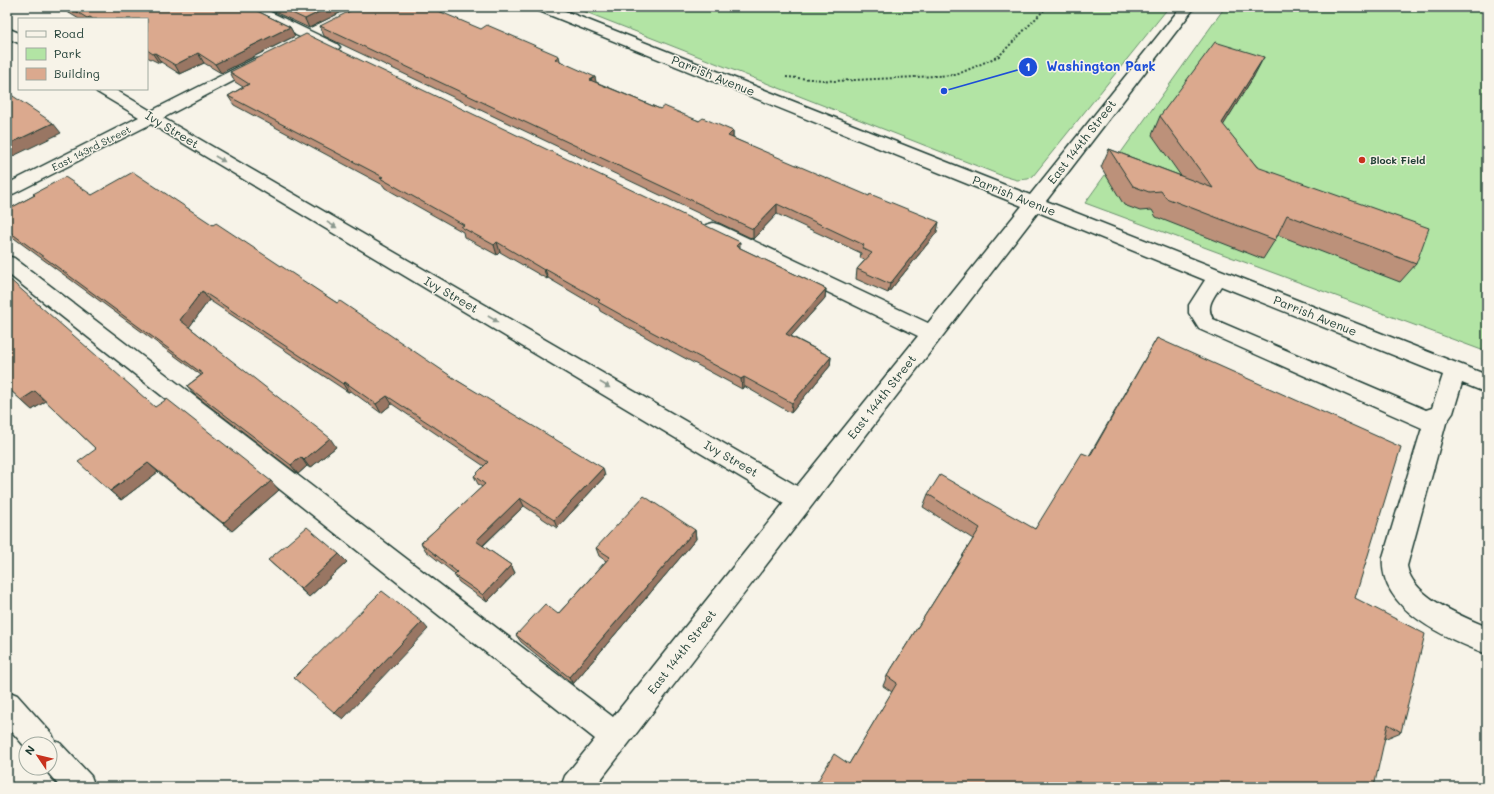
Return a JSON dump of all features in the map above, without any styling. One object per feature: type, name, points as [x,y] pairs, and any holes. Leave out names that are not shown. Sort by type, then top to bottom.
[{"type":"street","points":[[249,7],[302,40],[345,54]]},
{"type":"street","name":"Parrish Avenue","points":[[542,7],[1487,384]]},
{"type":"street","name":"East 144th Street","points":[[576,787],[1188,7]]},
{"type":"street","points":[[302,40],[328,27]]},
{"type":"street","points":[[7,32],[18,38]]},
{"type":"street","name":"East 143rd Street","points":[[7,191],[274,54]]},
{"type":"street","name":"Ivy Street","points":[[105,90],[800,501]]},
{"type":"street","points":[[696,221],[932,334]]},
{"type":"street","points":[[7,263],[615,737]]},
{"type":"street","points":[[1217,277],[1199,306],[1199,313],[1206,324],[1424,419],[1436,418]]},
{"type":"street","points":[[1455,371],[1442,413],[1436,418],[1396,557],[1395,569],[1403,588],[1416,601],[1436,616],[1487,641]]},
{"type":"street","points":[[7,705],[35,736]]},
{"type":"street","points":[[58,762],[80,787]]},
{"type":"path","points":[[779,74],[787,77],[835,81],[956,75],[999,56],[1047,7]]},
{"type":"green space","points":[[573,7],[1169,7],[1033,176],[1028,179],[1017,180],[1000,175]]},
{"type":"green space","points":[[1225,7],[1487,7],[1487,352],[1085,203]]},
{"type":"building","points":[[69,7],[249,7],[290,27],[215,64],[198,53],[175,65],[155,53],[153,54],[148,51],[148,18],[87,18]]},
{"type":"building","points":[[279,7],[329,7],[305,19]]},
{"type":"building","points":[[358,7],[429,7],[481,29],[487,25],[559,56],[555,59],[595,77],[590,80],[660,109],[664,106],[699,121],[703,118],[733,131],[728,136],[869,196],[870,194],[939,222],[890,284],[857,269],[872,253],[862,248],[864,245],[777,204],[753,229],[320,26]]},
{"type":"building","points":[[306,34],[740,242],[736,246],[826,289],[786,334],[831,357],[792,403],[744,377],[741,379],[652,332],[598,302],[600,300],[545,269],[544,270],[497,242],[494,245],[461,227],[464,225],[380,178],[383,177],[228,96],[249,84],[230,72]]},
{"type":"building","points":[[1215,42],[1264,57],[1222,123],[1257,167],[1429,228],[1416,264],[1287,215],[1275,240],[1166,198],[1161,191],[1149,192],[1133,186],[1109,149],[1213,188],[1160,116]]},
{"type":"building","points":[[7,92],[53,123],[7,145]]},
{"type":"building","points":[[133,172],[213,225],[216,223],[337,303],[340,301],[458,381],[603,468],[554,520],[520,498],[476,541],[511,565],[483,595],[454,575],[457,572],[421,543],[485,484],[474,476],[488,462],[387,396],[376,404],[345,382],[343,384],[202,291],[180,320],[330,438],[304,460],[301,457],[291,465],[187,386],[203,374],[7,230],[7,210],[65,177],[92,195]]},
{"type":"building","points":[[7,277],[155,407],[167,399],[271,481],[223,523],[148,463],[110,491],[78,462],[96,449],[35,391],[21,400],[7,387]]},
{"type":"building","points":[[1157,338],[1401,447],[1355,598],[1425,634],[1401,732],[1388,724],[1374,787],[814,787],[834,754],[849,764],[897,683],[887,676],[980,528],[928,494],[940,475],[1035,529],[1082,453],[1090,456]]},
{"type":"building","points":[[644,496],[695,530],[569,677],[516,635],[545,604],[558,614],[610,557],[596,548]]},
{"type":"building","points":[[307,527],[339,554],[301,589],[268,560]]},
{"type":"building","points":[[382,591],[422,622],[335,713],[294,678]]},
{"type":"place","name":"Washington Park","points":[[944,91]]},
{"type":"place","name":"Block Field","points":[[1362,160]]}]
